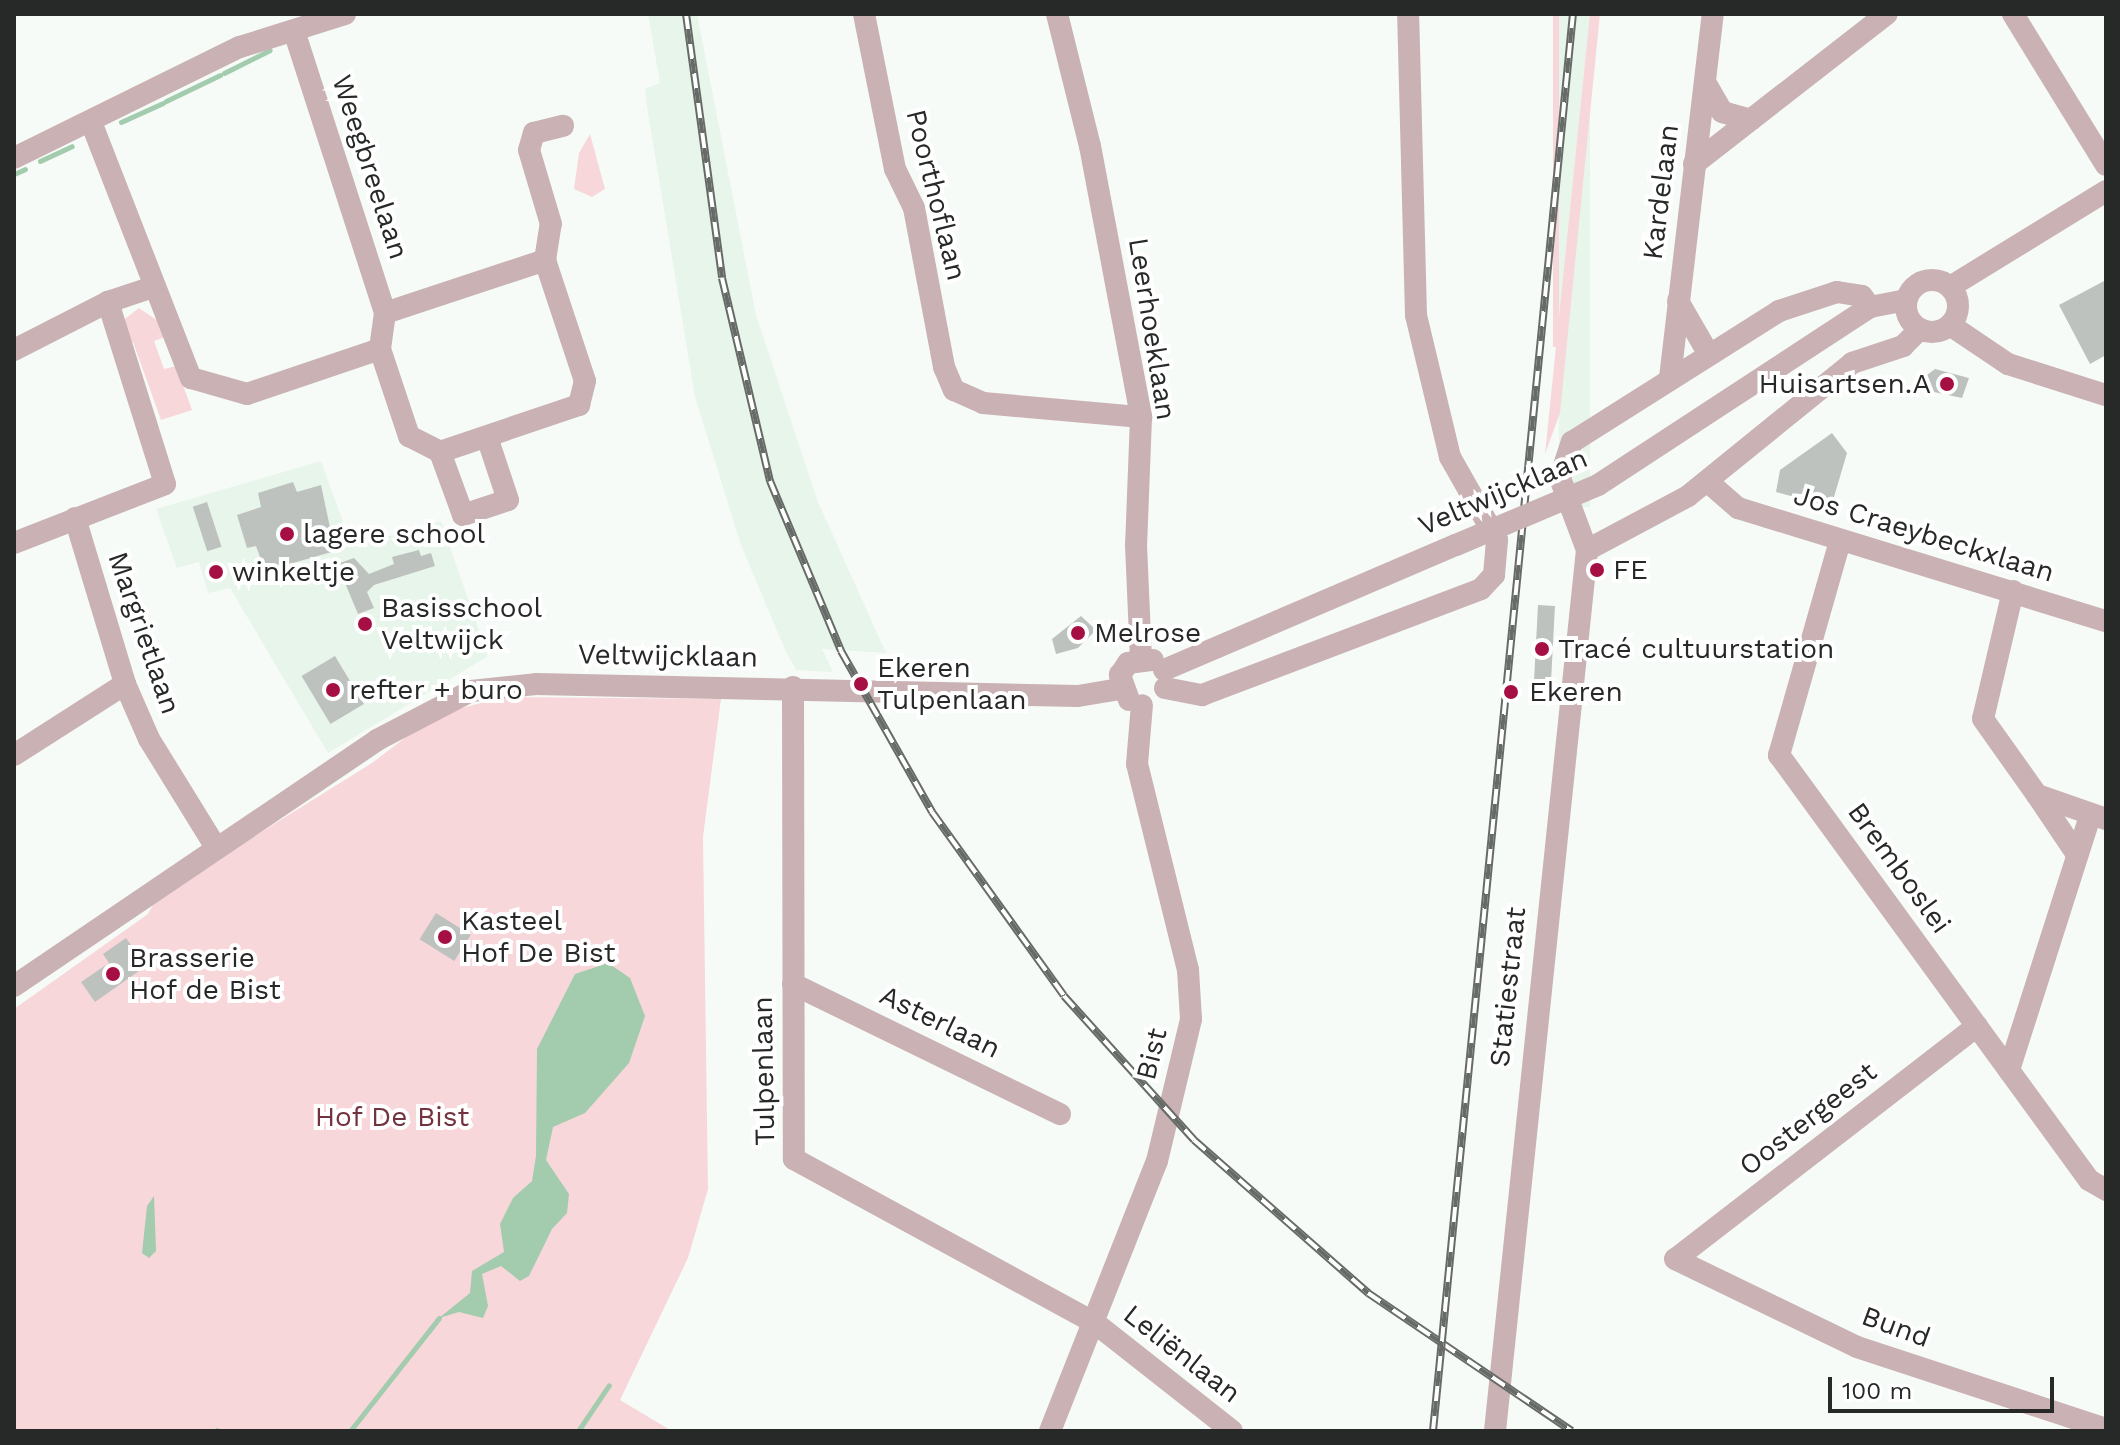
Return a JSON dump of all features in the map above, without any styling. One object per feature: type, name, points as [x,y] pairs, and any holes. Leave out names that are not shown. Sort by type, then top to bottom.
[{"type":"street","points":[[14,158],[94,128],[240,47],[296,36],[345,14]]},
{"type":"street","name":"Poorthoflaan","points":[[864,14],[895,169],[914,208],[944,367],[954,390],[983,403],[1141,417]]},
{"type":"street","name":"Leerhoeklaan","points":[[1057,14],[1090,146],[1141,417],[1141,658]]},
{"type":"street","points":[[1164,679],[1156,701],[1142,705],[1120,689],[1128,663],[1141,658],[1164,679],[1202,695],[1481,589],[1494,575],[1497,540],[1450,457],[1416,315],[1408,14]]},
{"type":"street","name":"Kardelaan","points":[[1670,378],[1713,14]]},
{"type":"street","points":[[1694,164],[1887,14]]},
{"type":"street","points":[[2013,14],[2106,165]]},
{"type":"street","name":"Weegbreelaan","points":[[296,36],[385,313],[380,349],[409,436],[440,452]]},
{"type":"street","points":[[1705,82],[1722,112],[1751,120]]},
{"type":"street","points":[[487,437],[508,500],[463,515],[440,452],[579,405],[585,381],[545,260],[551,224],[529,150],[534,133],[563,126]]},
{"type":"street","points":[[94,128],[153,287],[191,378],[228,393],[247,394],[380,349]]},
{"type":"street","name":"Veltwijcklaan","points":[[1587,550],[1611,551],[1644,538],[1688,496],[1708,482],[1742,447],[1852,363],[1903,346],[1922,281],[1950,287],[2106,191]]},
{"type":"street","points":[[385,313],[545,260]]},
{"type":"street","points":[[14,350],[108,302],[153,287]]},
{"type":"street","points":[[1950,287],[1958,308],[1950,325],[2008,364],[2106,395]]},
{"type":"street","points":[[1587,550],[1561,488],[1562,461],[1581,434],[1708,353],[1815,296],[1862,296],[1870,307]]},
{"type":"street","points":[[1678,301],[1708,353]]},
{"type":"street","points":[[14,543],[75,518],[155,493],[165,484],[108,302]]},
{"type":"street","name":"Veltwijcklaan","points":[[1164,679],[1456,545],[1598,485],[1870,307],[1911,315],[1939,331],[1950,325]]},
{"type":"street","name":"Veltwijcklaan","points":[[1843,325],[1911,315]]},
{"type":"street","name":"Jos Craeybeckxlaan","points":[[1708,482],[1738,508],[2106,621]]},
{"type":"street","name":"Margrietlaan","points":[[75,518],[125,684],[149,739],[215,846]]},
{"type":"street","name":"Bremboslei","points":[[1840,541],[1779,755],[2089,1180],[2106,1190]]},
{"type":"street","name":"Statiestraat","points":[[1495,1431],[1587,550]]},
{"type":"street","points":[[2013,591],[1983,719],[2076,853]]},
{"type":"street","points":[[14,755],[125,684]]},
{"type":"street","name":"Veltwijcklaan","points":[[14,986],[215,846],[425,710],[471,691],[536,684],[793,687],[1078,696],[1120,689]]},
{"type":"street","name":"Tulpenlaan","points":[[793,687],[794,1159],[1095,1323]]},
{"type":"street","name":"Bist","points":[[1050,1431],[1157,1161],[1191,1019],[1188,970],[1137,764],[1142,705]]},
{"type":"street","points":[[2009,1070],[2076,853],[2098,817],[2037,795]]},
{"type":"street","name":"Asterlaan","points":[[793,984],[1060,1114]]},
{"type":"street","name":"Oostergeest","points":[[1675,1259],[1977,1026]]},
{"type":"street","name":"Bund","points":[[1675,1259],[1857,1347],[2069,1425],[2106,1429]]},
{"type":"street","name":"Leliënlaan","points":[[1095,1323],[1232,1431]]},
{"type":"shaded area","points":[[648,14],[697,14],[756,315],[818,502],[886,653],[822,649],[833,672],[796,670],[786,652],[741,545],[695,397],[645,89],[660,83]]},
{"type":"shaded area","points":[[1559,14],[1590,14],[1590,507],[1559,507]]},
{"type":"shaded area","name":"Basisschool Veltwijck","points":[[321,461],[352,547],[441,521],[488,656],[328,753],[230,588],[208,593],[199,562],[177,568],[156,509]]},
{"type":"shaded area","points":[[608,963],[630,978],[645,1016],[629,1063],[585,1113],[553,1127],[546,1160],[569,1194],[567,1213],[552,1229],[529,1276],[520,1281],[501,1266],[482,1274],[488,1306],[483,1318],[459,1312],[439,1318],[470,1293],[472,1271],[504,1252],[500,1224],[513,1198],[532,1181],[536,1156],[537,1049],[575,974]]},
{"type":"shaded area","points":[[154,1196],[156,1251],[149,1258],[142,1253],[147,1206]]},
{"type":"green space","points":[[1553,14],[1559,14],[1559,347],[1553,347]]},
{"type":"green space","points":[[1590,14],[1600,14],[1560,413],[1545,454]]},
{"type":"green space","points":[[590,134],[605,189],[592,197],[574,189],[579,153]]},
{"type":"green space","points":[[139,308],[161,323],[165,337],[154,341],[164,369],[176,366],[192,410],[161,420],[133,342],[126,343],[125,319]]},
{"type":"green space","name":"Hof De Bist","points":[[504,697],[721,699],[703,837],[708,1189],[688,1258],[620,1400],[672,1431],[14,1431],[14,1009],[148,914],[157,897],[372,763],[435,715]]},
{"type":"building","points":[[2106,280],[2106,355],[2090,364],[2059,305]]},
{"type":"building","name":"Huisartsen.A","points":[[1935,369],[1969,378],[1962,398],[1934,392],[1923,378]]},
{"type":"building","points":[[1832,433],[1847,453],[1831,507],[1776,492],[1780,470]]},
{"type":"building","name":"lagere school","points":[[293,482],[297,492],[321,485],[335,551],[265,571],[256,546],[247,548],[237,515],[261,507],[258,493]]},
{"type":"building","points":[[207,502],[222,547],[207,551],[193,507]]},
{"type":"building","points":[[419,550],[421,556],[431,553],[435,566],[374,585],[367,592],[374,608],[358,614],[337,564],[354,558],[369,574],[394,564],[392,557]]},
{"type":"building","name":"Tracé cultuurstation","points":[[1538,605],[1555,606],[1550,692],[1533,691]]},
{"type":"building","name":"Melrose","points":[[1081,616],[1096,630],[1078,648],[1056,654],[1052,639]]},
{"type":"building","name":"refter + buro","points":[[335,656],[364,704],[330,724],[302,676]]},
{"type":"building","name":"Kasteel Hof De Bist","points":[[436,913],[471,935],[454,961],[420,939]]},
{"type":"building","name":"Brasserie Hof de Bist","points":[[126,938],[146,966],[95,1002],[81,982],[109,963],[103,954]]},
{"type":"waterway","points":[[224,73],[270,50]]},
{"type":"waterway","points":[[166,101],[220,75]]},
{"type":"waterway","points":[[121,122],[163,103]]},
{"type":"waterway","points":[[40,161],[72,146]]},
{"type":"waterway","points":[[14,174],[25,169]]},
{"type":"waterway","points":[[350,1431],[439,1318]]},
{"type":"waterway","points":[[578,1431],[609,1385]]},
{"type":"railway","points":[[686,14],[722,278],[770,481],[841,651],[932,812],[1064,996],[1194,1140],[1368,1293],[1572,1431]]},
{"type":"railway","points":[[1433,1431],[1573,14]]},
{"type":"place","name":"Huisartsen.A","points":[[1947,384]]},
{"type":"place","name":"lagere school","points":[[287,534]]},
{"type":"place","name":"FE","points":[[1597,570]]},
{"type":"place","name":"winkeltje","points":[[216,572]]},
{"type":"place","name":"Basisschool Veltwijck","points":[[365,624]]},
{"type":"place","name":"Melrose","points":[[1078,633]]},
{"type":"place","name":"Tracé cultuurstation","points":[[1542,649]]},
{"type":"place","name":"Ekeren Tulpenlaan","points":[[861,684]]},
{"type":"place","name":"refter + buro","points":[[333,690]]},
{"type":"place","name":"Ekeren","points":[[1511,692]]},
{"type":"place","name":"Kasteel Hof De Bist","points":[[445,937]]},
{"type":"place","name":"Brasserie Hof de Bist","points":[[113,974]]}]
